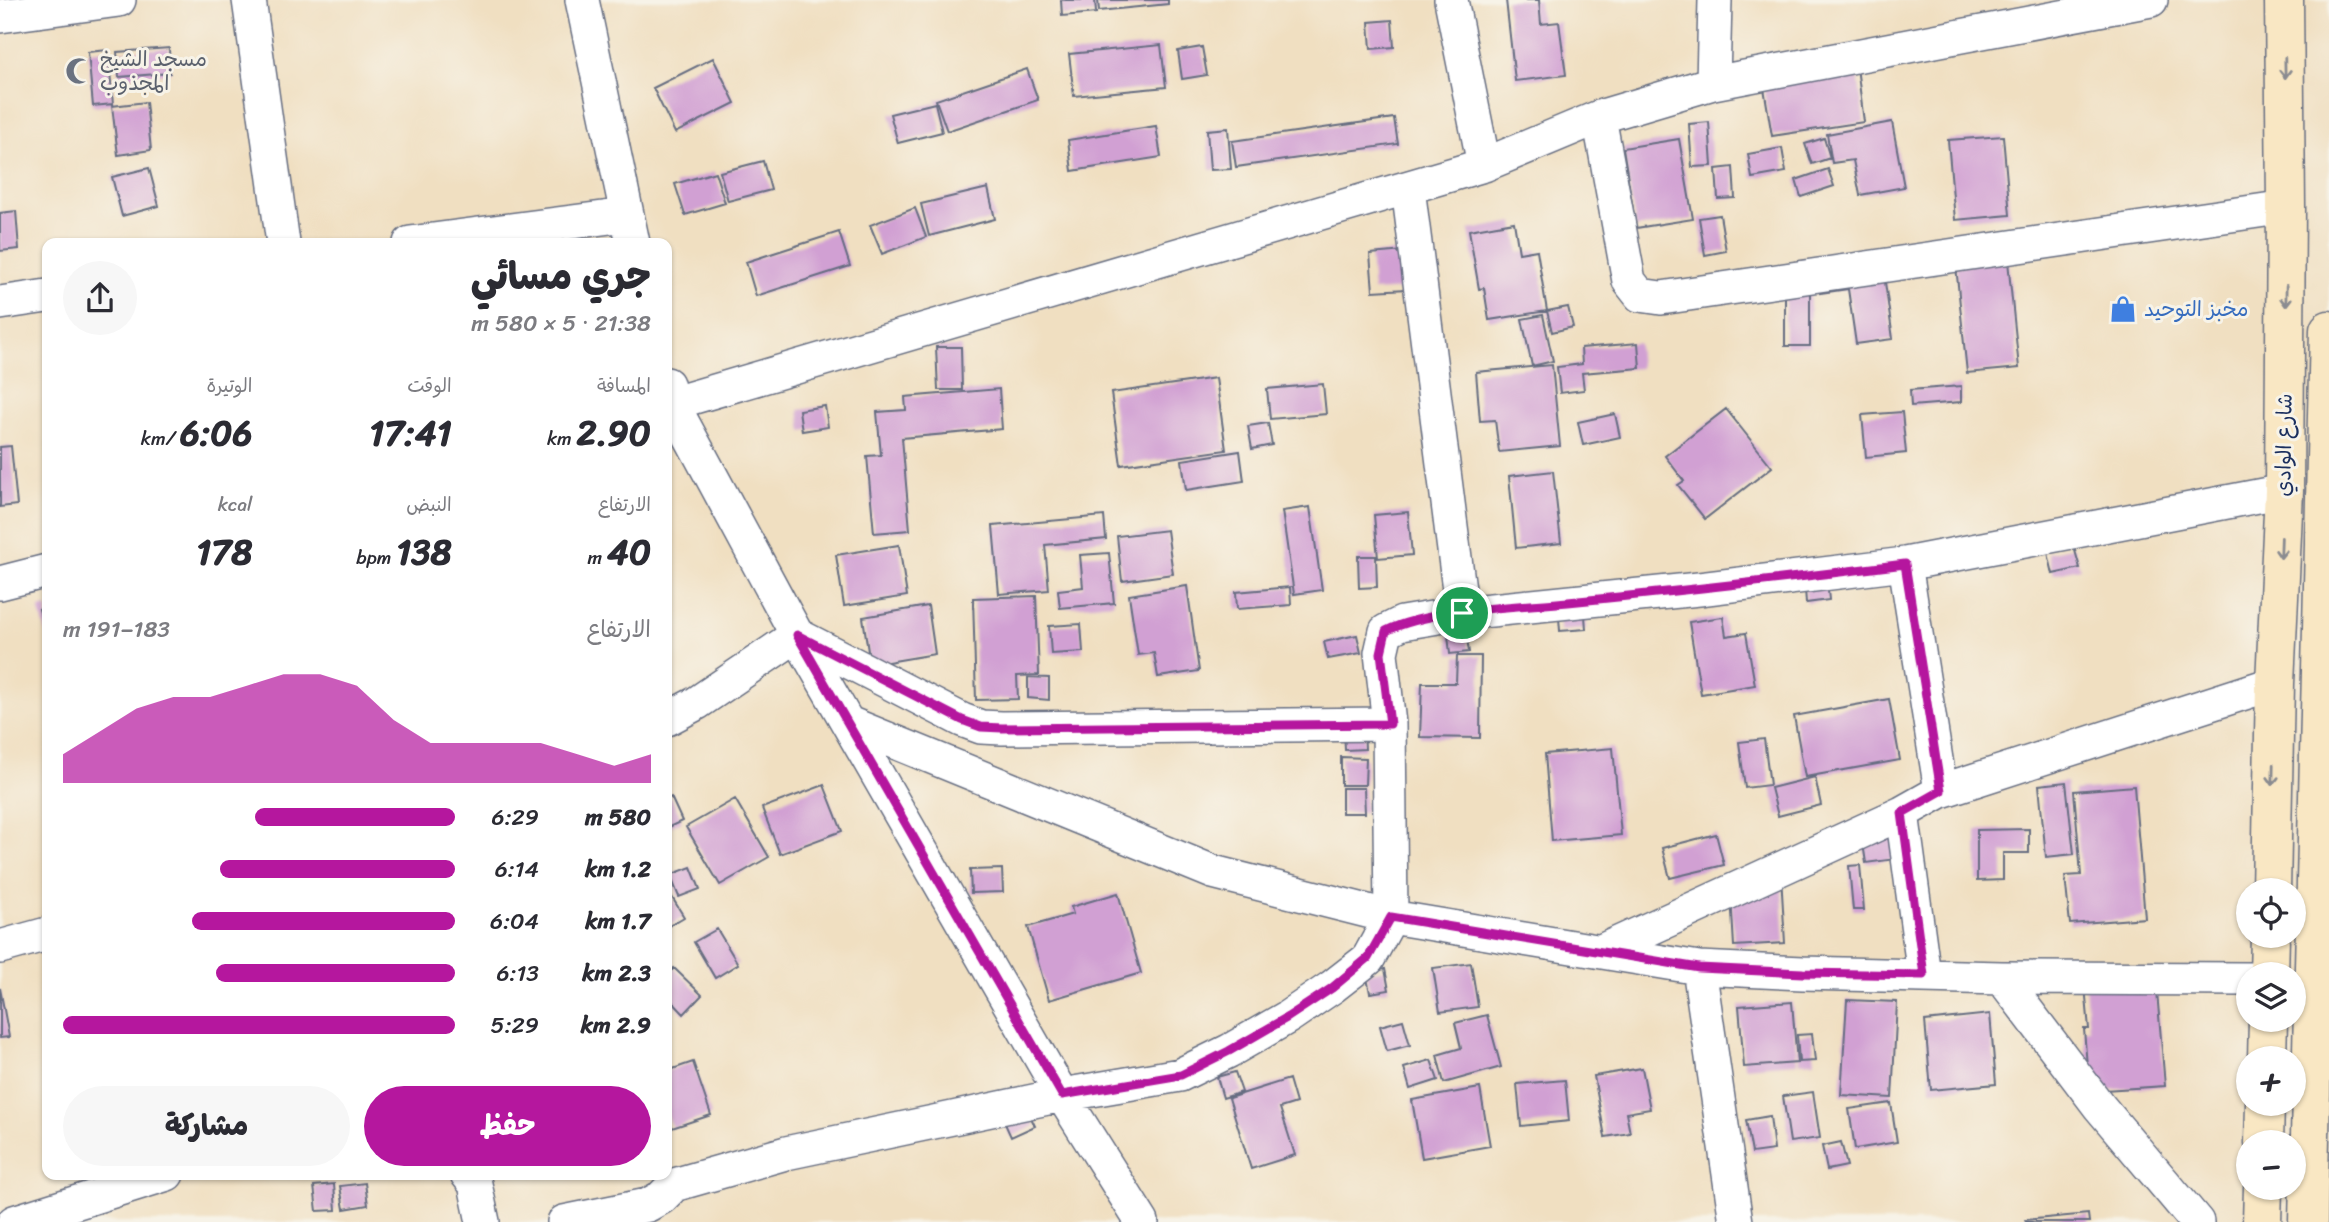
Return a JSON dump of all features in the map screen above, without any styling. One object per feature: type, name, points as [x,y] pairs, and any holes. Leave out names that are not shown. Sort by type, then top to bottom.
[{"type":"main road","name":"شارع الوادي","points":[[2271,878],[2275,682],[2284,491],[2284,0]]},
{"type":"main road","name":"شارع الوادي","points":[[2308,1222],[2329,330]]},
{"type":"main road","points":[[2262,1222],[2263,1200]]},
{"type":"street","points":[[0,16],[118,0]]},
{"type":"street","points":[[249,0],[282,238]]},
{"type":"street","points":[[489,238],[630,229],[582,0]]},
{"type":"street","points":[[1451,0],[1484,164]]},
{"type":"street","points":[[1713,83],[1715,0]]},
{"type":"street","points":[[672,395],[1408,188],[1484,164],[1599,117],[1713,83],[2151,0]]},
{"type":"street","points":[[1599,117],[1629,281],[1640,295],[1661,298],[2286,207]]},
{"type":"street","points":[[1408,188],[1462,613]]},
{"type":"street","points":[[0,303],[42,297]]},
{"type":"street","points":[[672,403],[797,635],[1062,1095],[1142,1222]]},
{"type":"street","points":[[564,1222],[648,1205],[662,1197],[674,1185],[786,1153],[1062,1095],[1181,1075],[1229,1051],[1332,988],[1368,958],[1391,917],[1390,724],[1381,653],[1386,631],[1402,623],[1462,613],[1699,589],[1905,564],[2284,491]]},
{"type":"street","points":[[1905,564],[1941,791]]},
{"type":"street","points":[[0,583],[42,573]]},
{"type":"street","points":[[672,716],[697,703],[797,635]]},
{"type":"street","points":[[797,635],[962,720],[981,727],[1390,724]]},
{"type":"street","points":[[1601,951],[1902,813],[1941,791],[2275,682]]},
{"type":"street","points":[[850,724],[1213,872],[1391,917],[1699,968],[2002,978],[2236,979]]},
{"type":"street","points":[[1902,813],[1924,975]]},
{"type":"street","points":[[0,947],[42,935]]},
{"type":"street","points":[[1699,968],[1736,1222]]},
{"type":"street","points":[[2002,978],[2099,1106],[2197,1222]]},
{"type":"street","points":[[14,1222],[148,1180]]},
{"type":"street","points":[[472,1180],[483,1222]]},
{"type":"building","points":[[1061,0],[1095,0],[1096,13],[1062,16]]},
{"type":"building","points":[[1098,0],[1168,0],[1168,4],[1099,11]]},
{"type":"building","points":[[1506,0],[1539,0],[1541,24],[1559,22],[1566,75],[1515,81]]},
{"type":"building","points":[[1392,20],[1394,47],[1371,49],[1369,22]]},
{"type":"building","points":[[1161,45],[1166,87],[1074,96],[1069,54]]},
{"type":"building","points":[[1202,47],[1207,75],[1182,79],[1178,51]]},
{"type":"building","points":[[169,48],[170,73],[119,77],[117,52]]},
{"type":"building","points":[[108,50],[113,104],[93,106],[88,52]]},
{"type":"building","points":[[713,58],[735,103],[675,133],[653,88]]},
{"type":"building","points":[[1857,67],[1864,122],[1772,136],[1763,82]]},
{"type":"building","points":[[1027,69],[1038,100],[947,131],[936,100]]},
{"type":"building","points":[[146,102],[151,150],[118,155],[112,106]]},
{"type":"building","points":[[935,103],[942,132],[898,143],[890,114]]},
{"type":"building","points":[[1394,118],[1398,144],[1236,167],[1232,141]]},
{"type":"building","points":[[1709,122],[1712,166],[1692,167],[1689,124]]},
{"type":"building","points":[[1892,122],[1904,187],[1860,195],[1853,160],[1832,163],[1827,134]]},
{"type":"building","points":[[1156,126],[1161,157],[1072,171],[1068,140]]},
{"type":"building","points":[[1228,128],[1231,169],[1210,170],[1207,130]]},
{"type":"building","points":[[2003,136],[2010,215],[1955,220],[1948,140]]},
{"type":"building","points":[[1824,138],[1830,158],[1812,164],[1805,144]]},
{"type":"building","points":[[1679,139],[1693,219],[1636,228],[1623,148]]},
{"type":"building","points":[[1782,148],[1786,172],[1752,178],[1748,154]]},
{"type":"building","points":[[763,161],[771,190],[728,201],[720,172]]},
{"type":"building","points":[[1733,167],[1735,198],[1718,199],[1716,169]]},
{"type":"building","points":[[149,168],[159,206],[122,216],[112,177]]},
{"type":"building","points":[[1828,169],[1834,186],[1801,197],[1796,180]]},
{"type":"building","points":[[715,172],[725,203],[685,215],[675,184]]},
{"type":"building","points":[[988,188],[995,219],[929,236],[921,204]]},
{"type":"building","points":[[915,208],[926,237],[882,254],[870,225]]},
{"type":"building","points":[[16,211],[19,249],[0,251],[0,213]]},
{"type":"building","points":[[1720,215],[1726,251],[1705,255],[1699,218]]},
{"type":"building","points":[[1514,222],[1519,253],[1537,250],[1547,311],[1489,320],[1484,288],[1479,289],[1469,230]]},
{"type":"building","points":[[839,232],[850,266],[756,296],[746,262]]},
{"type":"building","points":[[1405,251],[1407,289],[1373,291],[1370,254]]},
{"type":"building","points":[[1882,261],[1893,339],[1856,344],[1848,289],[1820,293],[1817,270]]},
{"type":"building","points":[[2008,261],[2019,368],[1967,373],[1956,266]]},
{"type":"building","points":[[1785,273],[1810,273],[1810,346],[1785,346]]},
{"type":"building","points":[[1568,307],[1573,327],[1552,332],[1547,311]]},
{"type":"building","points":[[1543,315],[1553,361],[1532,366],[1522,319]]},
{"type":"building","points":[[1638,343],[1640,368],[1582,373],[1584,390],[1560,393],[1557,367],[1582,364],[1581,348]]},
{"type":"building","points":[[936,347],[961,347],[962,390],[938,390]]},
{"type":"building","points":[[1552,365],[1560,446],[1499,452],[1495,420],[1480,421],[1476,372]]},
{"type":"building","points":[[1216,378],[1226,450],[1121,465],[1111,393]]},
{"type":"building","points":[[1323,384],[1326,414],[1270,419],[1267,389]]},
{"type":"building","points":[[1961,386],[1961,402],[1911,406],[1910,390]]},
{"type":"building","points":[[999,389],[1002,429],[902,438],[910,530],[874,533],[867,456],[881,455],[877,412],[906,410],[905,397]]},
{"type":"building","points":[[825,406],[828,427],[802,431],[799,410]]},
{"type":"building","points":[[1726,409],[1772,467],[1705,519],[1678,485],[1684,481],[1665,456]]},
{"type":"building","points":[[1902,412],[1906,453],[1866,457],[1862,415]]},
{"type":"building","points":[[1615,414],[1620,437],[1583,445],[1578,422]]},
{"type":"building","points":[[1268,423],[1272,445],[1252,449],[1248,426]]},
{"type":"building","points":[[11,446],[17,505],[0,507],[0,447]]},
{"type":"building","points":[[1240,451],[1244,481],[1186,490],[1182,460]]},
{"type":"building","points":[[1553,471],[1561,543],[1516,548],[1509,476]]},
{"type":"building","points":[[1310,507],[1322,590],[1294,594],[1282,511]]},
{"type":"building","points":[[1408,512],[1412,555],[1378,558],[1374,515]]},
{"type":"building","points":[[1104,516],[1106,539],[1045,545],[1049,590],[999,594],[993,526]]},
{"type":"building","points":[[1167,530],[1173,574],[1122,581],[1117,536]]},
{"type":"building","points":[[899,545],[907,596],[844,606],[836,555]]},
{"type":"building","points":[[2074,547],[2080,568],[2053,574],[2048,553]]},
{"type":"building","points":[[1109,553],[1114,603],[1060,608],[1058,590],[1083,587],[1080,555]]},
{"type":"building","points":[[1358,556],[1376,556],[1377,587],[1359,588]]},
{"type":"building","points":[[1826,572],[1829,600],[1806,603],[1804,575]]},
{"type":"building","points":[[1187,586],[1199,671],[1158,677],[1154,653],[1138,655],[1129,595]]},
{"type":"building","points":[[1290,587],[1291,605],[1237,609],[1236,592]]},
{"type":"building","points":[[1036,596],[1039,675],[1017,676],[1018,699],[976,700],[973,598]]},
{"type":"building","points":[[1584,602],[1586,629],[1560,631],[1558,604]]},
{"type":"building","points":[[928,606],[935,654],[870,665],[863,617]]},
{"type":"building","points":[[1723,617],[1726,636],[1746,633],[1755,685],[1701,694],[1689,622]]},
{"type":"building","points":[[1081,624],[1083,652],[1051,654],[1049,626]]},
{"type":"building","points":[[1466,632],[1469,652],[1450,654],[1448,635]]},
{"type":"building","points":[[1357,635],[1361,653],[1328,659],[1324,642]]},
{"type":"building","points":[[1457,656],[1481,656],[1480,738],[1420,737],[1422,683],[1456,683]]},
{"type":"building","points":[[1028,677],[1049,678],[1049,700],[1028,698]]},
{"type":"building","points":[[1889,699],[1900,760],[1805,777],[1794,716]]},
{"type":"building","points":[[1364,725],[1365,749],[1345,750],[1344,726]]},
{"type":"building","points":[[1764,739],[1770,785],[1745,788],[1739,742]]},
{"type":"building","points":[[1613,748],[1621,835],[1552,841],[1545,754]]},
{"type":"building","points":[[1341,757],[1366,758],[1365,785],[1341,785]]},
{"type":"building","points":[[1815,777],[1821,805],[1778,816],[1771,788]]},
{"type":"building","points":[[2066,782],[2074,854],[2046,857],[2039,785]]},
{"type":"building","points":[[824,785],[842,831],[780,854],[762,808]]},
{"type":"building","points":[[2134,786],[2145,918],[2070,924],[2065,876],[2081,875],[2074,791]]},
{"type":"building","points":[[1342,788],[1364,788],[1365,813],[1342,813]]},
{"type":"building","points":[[672,799],[682,821],[672,826]]},
{"type":"building","points":[[735,799],[769,857],[720,885],[686,827]]},
{"type":"building","points":[[2029,829],[2029,853],[2003,853],[2003,880],[1977,881],[1977,830]]},
{"type":"building","points":[[1907,831],[1911,857],[1866,863],[1862,837]]},
{"type":"building","points":[[1716,834],[1724,865],[1670,878],[1662,848]]},
{"type":"building","points":[[1860,865],[1864,910],[1853,910],[1849,866]]},
{"type":"building","points":[[691,867],[700,889],[679,897],[672,874]]},
{"type":"building","points":[[1002,869],[1003,892],[971,893],[970,870]]},
{"type":"building","points":[[1781,875],[1785,943],[1734,946],[1730,879]]},
{"type":"building","points":[[1118,893],[1141,973],[1049,1000],[1028,927],[1073,914],[1071,907]]},
{"type":"building","points":[[672,897],[684,917],[672,924]]},
{"type":"building","points":[[717,929],[738,964],[715,978],[694,942]]},
{"type":"building","points":[[1471,963],[1478,1007],[1440,1012],[1433,968]]},
{"type":"building","points":[[674,968],[702,995],[684,1014],[672,1001]]},
{"type":"building","points":[[1385,969],[1389,990],[1370,993],[1366,973]]},
{"type":"building","points":[[2156,980],[2165,1086],[2089,1091],[2084,1029],[2089,1029],[2085,986]]},
{"type":"building","points":[[0,988],[9,1037],[0,1038]]},
{"type":"building","points":[[1847,1000],[1897,1002],[1892,1098],[1841,1095]]},
{"type":"building","points":[[1792,1002],[1797,1063],[1744,1067],[1739,1006]]},
{"type":"building","points":[[1990,1014],[1996,1084],[1931,1090],[1925,1021]]},
{"type":"building","points":[[1487,1015],[1501,1067],[1444,1083],[1437,1055],[1461,1048],[1455,1023]]},
{"type":"building","points":[[1403,1020],[1410,1045],[1387,1051],[1380,1026]]},
{"type":"building","points":[[1812,1034],[1815,1061],[1799,1062],[1797,1035]]},
{"type":"building","points":[[1431,1060],[1438,1080],[1410,1089],[1404,1068]]},
{"type":"building","points":[[693,1062],[711,1115],[672,1128],[672,1069]]},
{"type":"building","points":[[1642,1068],[1650,1109],[1626,1113],[1630,1133],[1605,1137],[1594,1076]]},
{"type":"building","points":[[1235,1072],[1242,1092],[1223,1098],[1217,1077]]},
{"type":"building","points":[[1289,1079],[1296,1103],[1280,1108],[1295,1155],[1251,1169],[1229,1098]]},
{"type":"building","points":[[1565,1080],[1569,1121],[1521,1126],[1517,1084]]},
{"type":"building","points":[[1480,1088],[1490,1146],[1422,1158],[1412,1100]]},
{"type":"building","points":[[1813,1092],[1820,1138],[1790,1142],[1783,1096]]},
{"type":"building","points":[[1891,1103],[1897,1142],[1855,1149],[1849,1109]]},
{"type":"building","points":[[1025,1105],[1035,1126],[1011,1137],[1002,1117]]},
{"type":"building","points":[[1770,1116],[1774,1150],[1752,1153],[1746,1120]]},
{"type":"building","points":[[1841,1142],[1847,1166],[1827,1170],[1822,1146]]},
{"type":"building","points":[[365,1183],[368,1205],[344,1209],[340,1186]]},
{"type":"building","points":[[334,1184],[336,1210],[317,1211],[314,1186]]},
{"type":"building","points":[[2088,1214],[2089,1222],[2025,1220]]},
{"type":"place","name":"مسجد الشيخ المجذوب","points":[[79,71]]},
{"type":"place","name":"مخبز التوحيد","points":[[2123,309]]},
{"type":"route","points":[[1905,564],[1941,791],[1902,813],[1924,975],[1699,968],[1391,917],[1368,958],[1332,988],[1229,1051],[1181,1075],[1062,1095],[797,635],[962,720],[981,727],[1390,724],[1381,653],[1386,631],[1402,623],[1462,613],[1699,589],[1905,564]]}]
